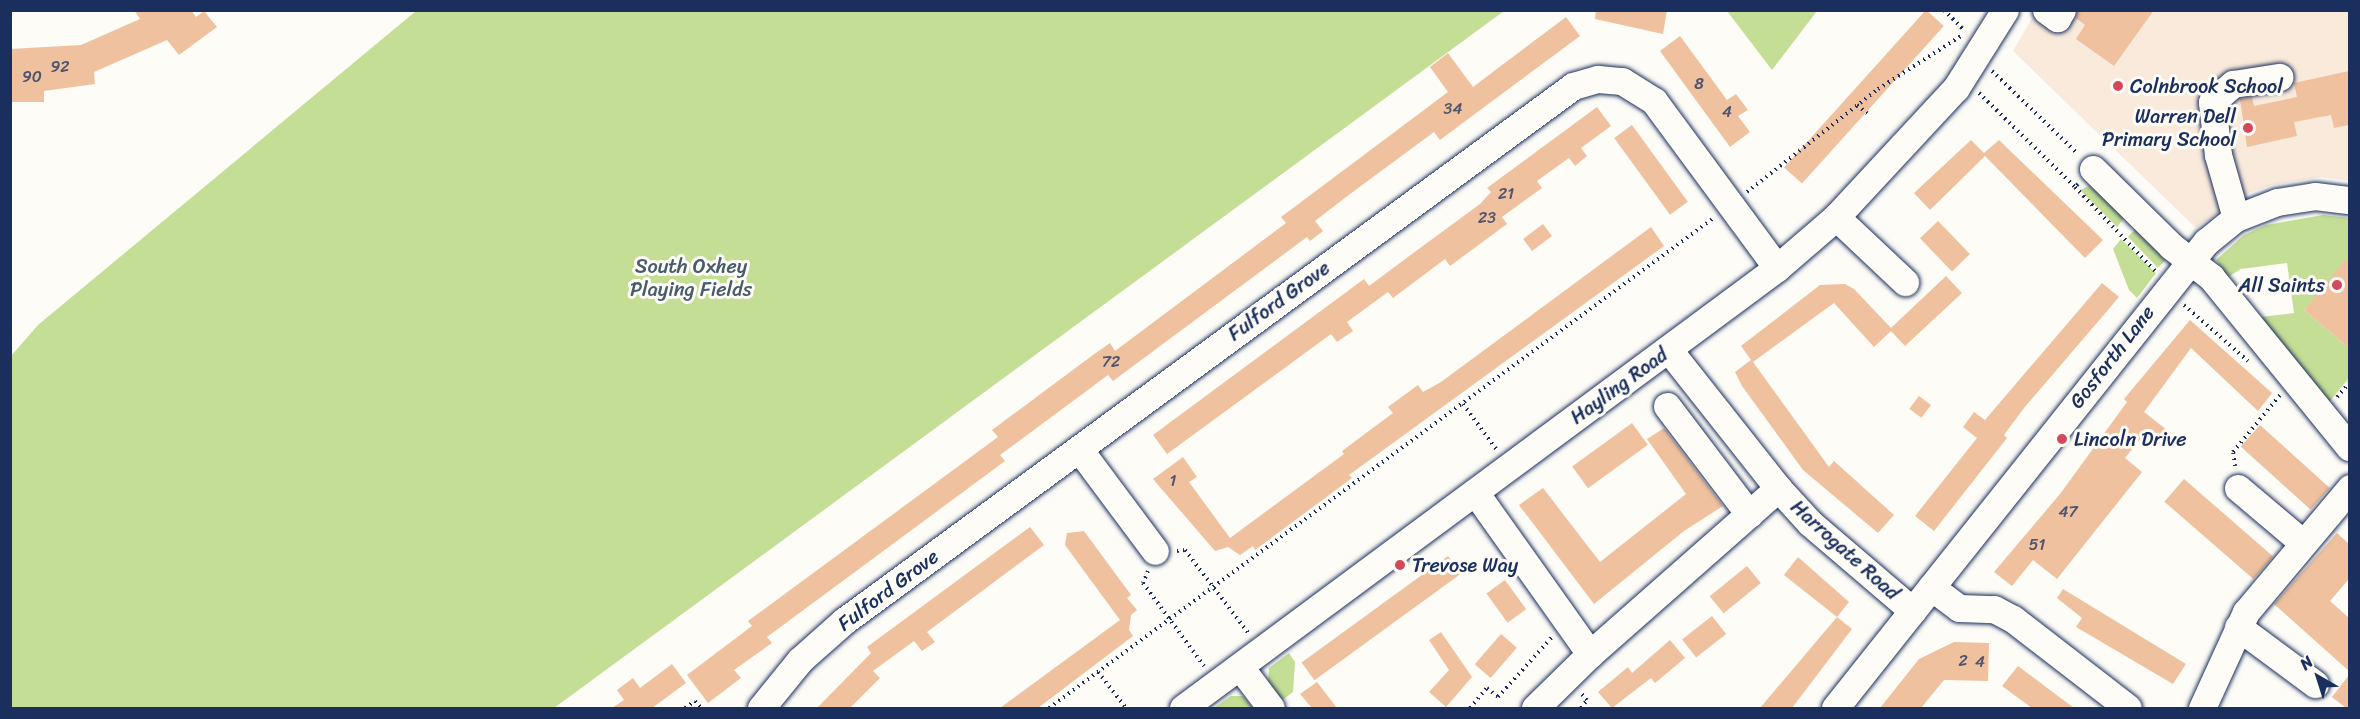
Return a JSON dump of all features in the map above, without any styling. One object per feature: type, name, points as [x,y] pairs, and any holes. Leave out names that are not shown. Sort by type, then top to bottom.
[{"type":"street","name":"Hayling Road","points":[[1183,708],[1777,268],[1836,217],[1956,88],[2005,10]]},
{"type":"street","points":[[2046,10],[2057,18],[2062,10]]},
{"type":"street","points":[[2236,218],[2218,155],[2212,102],[2233,84],[2279,77]]},
{"type":"street","name":"Fulford Grove","points":[[761,708],[800,660],[844,621],[1559,94],[1584,81],[1611,79],[1642,91],[1661,109],[1777,268]]},
{"type":"street","points":[[2084,178],[2211,277],[2292,382],[2346,436]]},
{"type":"street","name":"Gosforth Lane","points":[[1835,708],[2190,260],[2236,218],[2287,200],[2314,196],[2349,200]]},
{"type":"street","points":[[1836,217],[1905,282]]},
{"type":"street","points":[[1535,708],[1590,654],[1778,488],[1669,350]]},
{"type":"street","points":[[1666,406],[1749,514]]},
{"type":"street","points":[[1079,448],[1155,551]]},
{"type":"street","name":"Harrogate Road","points":[[1778,488],[1810,523],[1913,611]]},
{"type":"street","points":[[2238,488],[2302,542]]},
{"type":"street","points":[[2202,708],[2238,627],[2255,598],[2349,488]]},
{"type":"street","points":[[1475,492],[1590,654]]},
{"type":"street","points":[[1931,587],[1959,608],[2002,612],[2128,708]]},
{"type":"street","points":[[2238,627],[2315,684]]},
{"type":"street","points":[[1240,667],[1271,708]]},
{"type":"path","points":[[1944,10],[1965,32],[1966,41]]},
{"type":"path","points":[[1049,708],[1731,205],[1857,105],[1965,32]]},
{"type":"path","points":[[1982,73],[1987,66],[2084,178]]},
{"type":"path","points":[[1973,88],[2084,178]]},
{"type":"path","points":[[1857,105],[1868,113]]},
{"type":"path","points":[[2238,488],[2233,452],[2292,382]]},
{"type":"path","points":[[1463,404],[1509,466]]},
{"type":"path","points":[[1217,684],[1143,583],[1155,551],[1185,550],[1262,651]]},
{"type":"path","points":[[1470,708],[1487,688],[1498,697],[1568,623]]},
{"type":"path","points":[[1098,672],[1126,708]]},
{"type":"path","points":[[685,708],[695,701],[701,708]]},
{"type":"shaded area","points":[[2036,11],[2349,11],[2349,181],[2321,177],[2272,185],[2243,195],[2196,228],[2013,51]]},
{"type":"green space","name":"South Oxhey Playing Fields","points":[[416,11],[1504,11],[554,708],[11,708],[11,356],[38,325]]},
{"type":"green space","points":[[1727,11],[1817,11],[1772,70]]},
{"type":"green space","points":[[2089,186],[2129,212],[2117,227],[2080,190]]},
{"type":"green space","points":[[2323,215],[2349,218],[2349,260],[2304,310],[2349,348],[2349,378],[2325,407],[2252,318],[2294,313],[2287,263],[2241,269],[2228,277],[2216,260],[2244,235],[2266,225]]},
{"type":"green space","points":[[2138,227],[2168,258],[2158,268],[2128,237]]},
{"type":"green space","points":[[2121,239],[2156,273],[2137,298],[2129,290],[2113,249]]},
{"type":"green space","points":[[1289,653],[1295,662],[1293,692],[1281,701],[1268,683],[1269,668]]},
{"type":"green space","points":[[1231,696],[1243,696],[1253,708],[1214,708]]},
{"type":"building","points":[[134,10],[191,10],[196,17],[204,11],[217,27],[179,55],[167,40],[94,72],[95,84],[44,91],[44,102],[10,102],[10,49],[81,45],[140,19]]},
{"type":"building","points":[[1596,10],[1667,10],[1663,34],[1595,19]]},
{"type":"building","points":[[1926,10],[1944,26],[1802,184],[1784,168]]},
{"type":"building","points":[[2078,10],[2154,10],[2114,66],[2076,39],[2085,25],[2076,18]]},
{"type":"building","points":[[1566,17],[1580,36],[1440,140],[1434,132],[1350,194],[1315,221],[1323,231],[1310,241],[1307,237],[1113,381],[1108,375],[1000,455],[1005,461],[767,637],[772,643],[734,670],[741,678],[708,703],[687,675],[752,626],[748,621],[998,437],[992,430],[1093,355],[1110,343],[1115,351],[1286,223],[1281,217],[1448,92],[1430,67],[1448,53],[1473,87]]},
{"type":"building","points":[[1680,36],[1727,100],[1736,94],[1748,110],[1738,116],[1750,132],[1730,147],[1660,51]]},
{"type":"building","points":[[2349,71],[2349,125],[2334,128],[2331,115],[2294,122],[2297,136],[2247,147],[2240,99],[2252,97],[2254,106],[2297,97],[2294,83]]},
{"type":"building","points":[[1597,107],[1611,126],[1581,148],[1587,156],[1575,166],[1569,158],[1537,181],[1542,188],[1502,217],[1507,224],[1450,266],[1445,259],[1393,298],[1388,292],[1347,322],[1353,331],[1337,342],[1331,334],[1167,454],[1153,435],[1364,279],[1369,286],[1480,204],[1491,192],[1487,188]]},
{"type":"building","points":[[1632,125],[1688,202],[1670,215],[1614,138]]},
{"type":"building","points":[[1971,140],[1984,153],[1999,140],[2103,240],[2085,258],[1985,156],[1930,210],[1914,193]]},
{"type":"building","points":[[1938,221],[1970,254],[1952,271],[1920,238]]},
{"type":"building","points":[[1543,224],[1552,236],[1532,251],[1523,239]]},
{"type":"building","points":[[1651,227],[1664,246],[1349,475],[1352,478],[1255,550],[1253,546],[1240,555],[1228,547],[1215,551],[1153,479],[1183,457],[1197,477],[1189,482],[1230,538],[1344,454],[1342,451],[1393,413],[1388,407],[1418,385],[1423,392],[1441,382]]},
{"type":"building","name":"All Saints","points":[[2349,255],[2349,348],[2304,310]]},
{"type":"building","points":[[1946,276],[1962,293],[1905,346],[1891,331],[1874,347],[1834,303],[1753,362],[1829,467],[1834,461],[1894,515],[1878,533],[1803,470],[1742,386],[1735,372],[1751,360],[1741,346],[1820,285],[1845,284],[1854,289],[1891,328]]},
{"type":"building","points":[[2102,283],[2119,297],[2024,408],[2004,435],[2007,438],[1934,531],[1915,516],[1977,438],[1963,427],[1974,412],[1985,420]]},
{"type":"building","points":[[2190,320],[2272,393],[2258,411],[2191,348],[2144,412],[2172,434],[2162,447],[2145,433],[2125,458],[2142,472],[2057,579],[2033,560],[2012,586],[1994,572],[2060,494],[2127,402],[2124,399]]},
{"type":"building","points":[[1919,396],[1931,405],[1921,418],[1909,409]]},
{"type":"building","points":[[1632,423],[1648,445],[1588,488],[1572,466]]},
{"type":"building","points":[[2260,425],[2330,488],[2310,509],[2241,447]]},
{"type":"building","points":[[1664,428],[1723,506],[1684,531],[1594,604],[1519,505],[1543,488],[1600,562],[1686,494],[1647,439]]},
{"type":"building","points":[[2184,479],[2273,556],[2253,579],[2164,502]]},
{"type":"building","points":[[1030,527],[1044,545],[927,632],[935,642],[922,651],[914,641],[873,671],[880,678],[850,708],[817,708],[871,653],[867,647]]},
{"type":"building","points":[[1084,531],[1131,595],[1127,598],[1137,610],[1131,615],[1129,630],[1133,636],[1038,708],[1000,708],[1120,620],[1065,545],[1067,533]]},
{"type":"building","points":[[2337,533],[2349,544],[2349,579],[2330,601],[2349,618],[2349,671],[2274,604]]},
{"type":"building","points":[[1448,556],[1461,574],[1314,680],[1302,662]]},
{"type":"building","points":[[1798,557],[1849,602],[1837,617],[1784,575]]},
{"type":"building","points":[[1747,566],[1761,583],[1724,613],[1710,596]]},
{"type":"building","points":[[1505,580],[1526,609],[1508,623],[1486,594]]},
{"type":"building","points":[[2063,589],[2186,664],[2173,684],[2076,627],[2082,618],[2057,598]]},
{"type":"building","points":[[1712,616],[1726,634],[1696,658],[1682,639]]},
{"type":"building","points":[[1837,617],[1852,629],[1792,708],[1760,708]]},
{"type":"building","points":[[1441,632],[1472,677],[1446,707],[1429,692],[1449,670],[1429,640]]},
{"type":"building","points":[[1501,634],[1517,648],[1491,678],[1475,664]]},
{"type":"building","points":[[1670,640],[1685,658],[1655,683],[1651,678],[1612,708],[1598,692],[1628,667],[1632,673]]},
{"type":"building","points":[[1954,642],[1989,643],[1988,681],[1944,680],[1921,708],[1880,708],[1919,659]]},
{"type":"building","points":[[672,664],[686,683],[652,708],[612,708],[624,700],[617,690],[633,678],[640,688]]},
{"type":"building","points":[[2018,666],[2074,708],[2032,708],[2002,686]]},
{"type":"building","points":[[2349,675],[2349,708],[2346,708],[2332,697]]},
{"type":"building","points":[[1317,682],[1337,708],[1312,708],[1300,694]]},
{"type":"place","name":"Colnbrook School","points":[[2118,86]]},
{"type":"place","name":"Warren Dell Primary School","points":[[2248,128]]},
{"type":"place","name":"All Saints","points":[[2337,285]]},
{"type":"place","name":"Lincoln Drive","points":[[2062,439]]},
{"type":"place","name":"Trevose Way","points":[[1400,565]]}]
